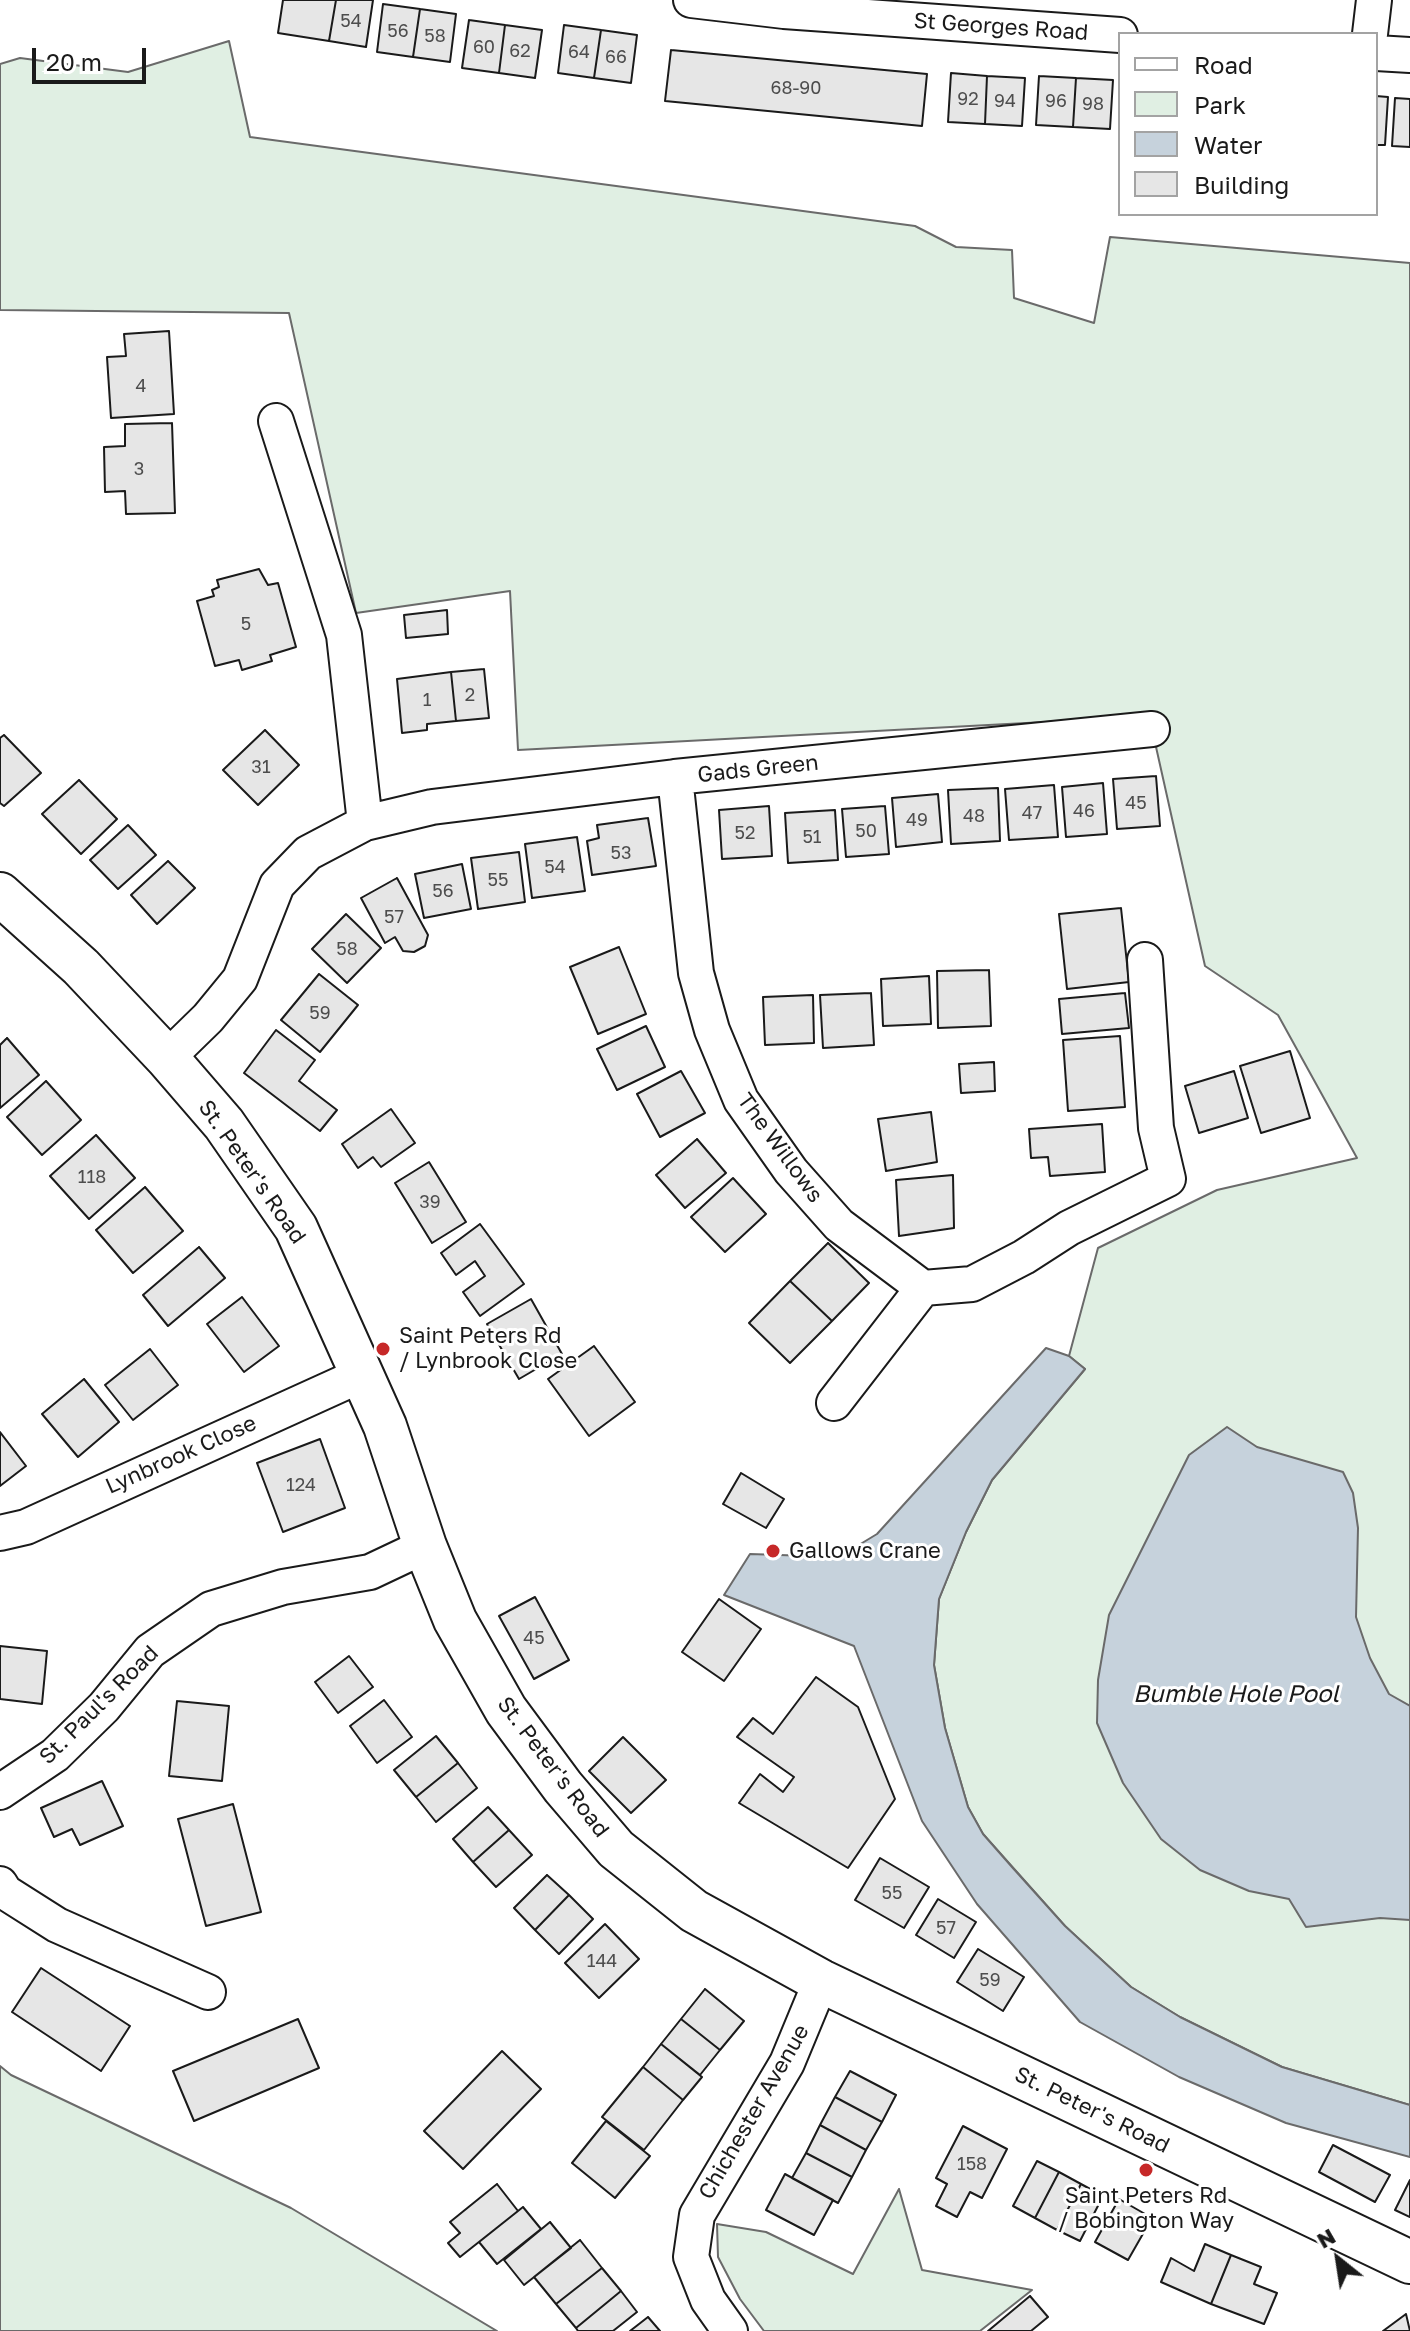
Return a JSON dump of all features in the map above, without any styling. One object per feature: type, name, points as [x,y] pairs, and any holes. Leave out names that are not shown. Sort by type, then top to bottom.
[{"type":"street","name":"St Georges Road","points":[[691,0],[1118,35]]},
{"type":"street","points":[[1370,32],[1374,0]]},
{"type":"street","points":[[1378,53],[1410,55]]},
{"type":"street","points":[[276,421],[344,635],[365,823]]},
{"type":"street","name":"Gads Green","points":[[167,1058],[208,1018],[240,979],[277,885],[308,853],[365,823],[432,807],[675,777],[1152,729]]},
{"type":"street","name":"The Willows","points":[[675,777],[696,973],[712,1030],[741,1100],[791,1171],[839,1225],[923,1288]]},
{"type":"street","name":"St. Peter's Road","points":[[0,894],[81,967],[167,1058],[224,1124],[296,1228],[385,1426],[425,1546],[455,1620],[506,1710],[563,1787],[616,1849],[694,1911],[821,1981],[1410,2262]]},
{"type":"street","points":[[834,1403],[923,1288],[972,1284],[1024,1257],[1069,1228],[1168,1179],[1156,1128],[1145,960]]},
{"type":"street","name":"Lynbrook Close","points":[[0,1533],[26,1527],[361,1375]]},
{"type":"street","name":"St. Paul's Road","points":[[0,1792],[55,1755],[104,1707],[150,1651],[211,1609],[283,1587],[370,1572],[425,1546]]},
{"type":"street","points":[[0,1884],[5,1892],[57,1925],[208,1992]]},
{"type":"street","name":"Chichester Avenue","points":[[730,2331],[708,2300],[691,2257],[697,2215],[787,2063],[821,1981]]},
{"type":"green space","points":[[229,41],[250,137],[915,226],[956,247],[1012,250],[1014,298],[1094,323],[1110,237],[1410,263],[1410,2105],[1282,2067],[1180,2017],[1131,1987],[1065,1926],[983,1834],[968,1807],[945,1728],[934,1665],[939,1599],[966,1532],[992,1480],[1085,1369],[1069,1356],[1098,1248],[1217,1190],[1357,1158],[1278,1015],[1205,966],[1152,729],[1139,717],[518,750],[510,591],[356,613],[289,313],[0,310],[0,64],[20,58],[128,72]]},
{"type":"green space","points":[[0,2066],[11,2075],[291,2208],[497,2331],[0,2331]]},
{"type":"green space","points":[[899,2189],[922,2270],[1032,2290],[980,2331],[764,2331],[740,2299],[718,2257],[717,2224],[766,2232],[853,2274]]},
{"type":"water","points":[[1046,1348],[1069,1356],[1085,1369],[992,1480],[966,1532],[939,1599],[934,1665],[945,1728],[968,1807],[983,1834],[1065,1926],[1131,1987],[1180,2017],[1282,2067],[1410,2105],[1410,2157],[1286,2123],[1179,2077],[1080,2022],[977,1904],[922,1821],[854,1646],[724,1595],[750,1554],[839,1557],[877,1534]]},
{"type":"water","name":"Bumble Hole Pool","points":[[1227,1427],[1257,1447],[1343,1472],[1353,1493],[1358,1528],[1356,1617],[1370,1658],[1389,1694],[1410,1706],[1410,1920],[1380,1918],[1306,1927],[1289,1899],[1249,1891],[1200,1870],[1161,1839],[1123,1783],[1097,1723],[1098,1680],[1109,1615],[1189,1455]]},
{"type":"building","points":[[283,0],[336,0],[329,41],[278,33]]},
{"type":"building","points":[[336,0],[373,0],[366,47],[329,41]]},
{"type":"building","points":[[383,4],[420,9],[413,57],[377,52]]},
{"type":"building","points":[[420,9],[456,14],[450,62],[413,57]]},
{"type":"building","points":[[469,20],[505,25],[499,73],[462,68]]},
{"type":"building","points":[[505,25],[542,30],[535,78],[499,73]]},
{"type":"building","points":[[564,25],[601,30],[594,78],[558,73]]},
{"type":"building","points":[[601,30],[637,35],[631,83],[594,78]]},
{"type":"building","points":[[671,50],[927,74],[922,126],[665,101]]},
{"type":"building","points":[[951,73],[987,76],[985,124],[948,122]]},
{"type":"building","points":[[987,76],[1025,78],[1022,126],[985,124]]},
{"type":"building","points":[[1039,76],[1076,78],[1073,127],[1036,125]]},
{"type":"building","points":[[1076,78],[1113,80],[1110,129],[1073,127]]},
{"type":"building","points":[[1378,96],[1388,97],[1385,145],[1378,145]]},
{"type":"building","points":[[1395,98],[1410,99],[1410,147],[1392,146]]},
{"type":"building","points":[[169,331],[174,414],[111,418],[107,357],[126,356],[124,334]]},
{"type":"building","points":[[172,423],[175,513],[126,514],[125,491],[105,492],[104,447],[125,446],[125,424]]},
{"type":"building","points":[[259,569],[268,585],[278,583],[296,647],[270,655],[272,661],[242,670],[239,660],[215,666],[197,601],[214,596],[212,590],[219,587],[217,580]]},
{"type":"building","points":[[447,610],[448,634],[406,638],[404,615]]},
{"type":"building","points":[[484,669],[489,718],[456,721],[451,672]]},
{"type":"building","points":[[451,672],[456,721],[427,724],[427,730],[402,733],[397,679]]},
{"type":"building","points":[[265,730],[299,765],[258,805],[223,770]]},
{"type":"building","points":[[4,735],[41,773],[4,806],[0,803],[0,738]]},
{"type":"building","points":[[1156,776],[1160,826],[1117,829],[1113,779]]},
{"type":"building","points":[[79,780],[117,819],[81,854],[42,814]]},
{"type":"building","points":[[1103,783],[1107,834],[1066,837],[1062,787]]},
{"type":"building","points":[[1054,785],[1058,837],[1009,840],[1005,789]]},
{"type":"building","points":[[998,788],[1000,841],[951,844],[948,790]]},
{"type":"building","points":[[938,794],[942,842],[896,847],[892,798]]},
{"type":"building","points":[[769,806],[772,856],[722,859],[719,810]]},
{"type":"building","points":[[885,806],[889,854],[846,857],[842,809]]},
{"type":"building","points":[[835,810],[838,860],[788,863],[785,813]]},
{"type":"building","points":[[648,818],[656,866],[592,875],[587,841],[599,838],[597,825]]},
{"type":"building","points":[[128,825],[156,855],[118,889],[90,860]]},
{"type":"building","points":[[577,837],[585,891],[532,898],[525,844]]},
{"type":"building","points":[[519,852],[525,902],[478,909],[471,858]]},
{"type":"building","points":[[168,861],[195,888],[157,924],[131,895]]},
{"type":"building","points":[[462,864],[471,909],[424,918],[415,874]]},
{"type":"building","points":[[397,878],[428,935],[425,946],[414,952],[403,951],[395,937],[385,943],[361,898]]},
{"type":"building","points":[[1121,908],[1129,982],[1067,989],[1059,914]]},
{"type":"building","points":[[346,914],[381,948],[347,983],[312,949]]},
{"type":"building","points":[[619,947],[646,1014],[598,1034],[570,967]]},
{"type":"building","points":[[989,970],[991,1026],[938,1028],[937,971]]},
{"type":"building","points":[[319,974],[358,1005],[320,1052],[281,1020]]},
{"type":"building","points":[[929,976],[931,1024],[883,1026],[881,979]]},
{"type":"building","points":[[871,993],[874,1045],[823,1048],[820,995]]},
{"type":"building","points":[[1125,993],[1129,1028],[1062,1034],[1059,999]]},
{"type":"building","points":[[813,995],[814,1043],[765,1045],[763,997]]},
{"type":"building","points":[[646,1026],[665,1067],[617,1090],[597,1049]]},
{"type":"building","points":[[276,1030],[315,1060],[299,1081],[337,1110],[320,1131],[244,1073]]},
{"type":"building","points":[[1120,1036],[1125,1107],[1068,1111],[1063,1040]]},
{"type":"building","points":[[7,1038],[39,1075],[0,1108],[0,1045]]},
{"type":"building","points":[[1290,1051],[1310,1118],[1261,1133],[1240,1066]]},
{"type":"building","points":[[994,1062],[995,1091],[961,1093],[959,1064]]},
{"type":"building","points":[[681,1071],[705,1113],[660,1137],[637,1094]]},
{"type":"building","points":[[1234,1071],[1248,1118],[1199,1133],[1185,1086]]},
{"type":"building","points":[[46,1081],[81,1120],[42,1155],[7,1117]]},
{"type":"building","points":[[391,1109],[415,1143],[381,1167],[373,1157],[358,1168],[342,1144]]},
{"type":"building","points":[[931,1112],[937,1162],[886,1171],[878,1119]]},
{"type":"building","points":[[1102,1124],[1105,1172],[1050,1176],[1048,1157],[1031,1158],[1029,1129]]},
{"type":"building","points":[[96,1135],[135,1178],[89,1219],[50,1176]]},
{"type":"building","points":[[697,1139],[726,1173],[685,1208],[656,1175]]},
{"type":"building","points":[[429,1162],[466,1222],[432,1243],[395,1183]]},
{"type":"building","points":[[953,1175],[954,1228],[899,1236],[896,1180]]},
{"type":"building","points":[[733,1178],[766,1214],[725,1252],[691,1217]]},
{"type":"building","points":[[145,1187],[183,1231],[133,1273],[96,1230]]},
{"type":"building","points":[[480,1224],[524,1284],[480,1316],[463,1292],[485,1276],[475,1261],[456,1275],[441,1253]]},
{"type":"building","points":[[828,1243],[869,1283],[832,1321],[790,1281]]},
{"type":"building","points":[[199,1247],[225,1278],[168,1326],[143,1295]]},
{"type":"building","points":[[790,1281],[832,1321],[790,1363],[749,1323]]},
{"type":"building","points":[[242,1297],[279,1346],[244,1372],[207,1324]]},
{"type":"building","points":[[531,1299],[562,1354],[519,1379],[487,1324]]},
{"type":"building","points":[[594,1346],[635,1402],[589,1436],[548,1379]]},
{"type":"building","points":[[150,1349],[178,1385],[133,1420],[105,1385]]},
{"type":"building","points":[[84,1379],[119,1422],[78,1457],[42,1414]]},
{"type":"building","points":[[0,1432],[26,1466],[0,1486]]},
{"type":"building","points":[[320,1439],[345,1508],[283,1532],[257,1463]]},
{"type":"building","points":[[741,1473],[784,1499],[766,1528],[723,1504]]},
{"type":"building","points":[[535,1597],[569,1660],[534,1679],[499,1616]]},
{"type":"building","points":[[719,1599],[761,1629],[724,1681],[682,1652]]},
{"type":"building","points":[[0,1646],[47,1651],[42,1704],[0,1699]]},
{"type":"building","points":[[349,1656],[373,1687],[338,1713],[315,1682]]},
{"type":"building","points":[[816,1677],[858,1707],[895,1799],[848,1868],[739,1803],[760,1774],[783,1792],[794,1777],[737,1737],[753,1718],[773,1734]]},
{"type":"building","points":[[384,1700],[412,1737],[377,1763],[350,1726]]},
{"type":"building","points":[[177,1701],[229,1706],[222,1781],[169,1776]]},
{"type":"building","points":[[436,1736],[458,1763],[416,1797],[394,1770]]},
{"type":"building","points":[[623,1737],[666,1780],[631,1813],[589,1771]]},
{"type":"building","points":[[458,1763],[477,1788],[436,1822],[416,1797]]},
{"type":"building","points":[[102,1781],[123,1826],[80,1845],[72,1829],[54,1837],[41,1808]]},
{"type":"building","points":[[233,1804],[261,1912],[206,1926],[178,1819]]},
{"type":"building","points":[[488,1807],[509,1830],[473,1862],[453,1839]]},
{"type":"building","points":[[509,1830],[532,1855],[496,1887],[473,1862]]},
{"type":"building","points":[[880,1858],[929,1887],[904,1928],[855,1900]]},
{"type":"building","points":[[547,1875],[569,1895],[535,1930],[514,1908]]},
{"type":"building","points":[[569,1895],[593,1919],[559,1954],[535,1930]]},
{"type":"building","points":[[938,1899],[976,1922],[954,1958],[916,1935]]},
{"type":"building","points":[[605,1924],[639,1959],[599,1998],[565,1963]]},
{"type":"building","points":[[978,1949],[1024,1977],[1003,2011],[957,1982]]},
{"type":"building","points":[[41,1968],[130,2026],[101,2071],[12,2012]]},
{"type":"building","points":[[705,1989],[744,2021],[720,2050],[681,2019]]},
{"type":"building","points":[[298,2019],[319,2068],[194,2121],[173,2071]]},
{"type":"building","points":[[681,2019],[720,2050],[700,2075],[661,2044]]},
{"type":"building","points":[[661,2044],[702,2077],[683,2100],[643,2067]]},
{"type":"building","points":[[502,2051],[541,2089],[463,2169],[424,2131]]},
{"type":"building","points":[[643,2067],[683,2100],[644,2150],[602,2117]]},
{"type":"building","points":[[850,2071],[896,2095],[882,2122],[835,2097]]},
{"type":"building","points":[[835,2097],[882,2122],[866,2150],[820,2125]]},
{"type":"building","points":[[606,2121],[650,2156],[615,2198],[572,2163]]},
{"type":"building","points":[[820,2125],[866,2150],[852,2177],[806,2153]]},
{"type":"building","points":[[963,2126],[1007,2149],[982,2198],[970,2192],[957,2217],[936,2206],[947,2184],[936,2178]]},
{"type":"building","points":[[1333,2145],[1390,2175],[1375,2202],[1319,2172]]},
{"type":"building","points":[[806,2153],[852,2177],[838,2203],[792,2178]]},
{"type":"building","points":[[1037,2161],[1059,2172],[1035,2218],[1013,2206]]},
{"type":"building","points":[[1059,2172],[1081,2184],[1057,2230],[1035,2218]]},
{"type":"building","points":[[785,2174],[833,2200],[814,2235],[766,2210]]},
{"type":"building","points":[[1410,2180],[1410,2217],[1395,2210]]},
{"type":"building","points":[[497,2184],[518,2211],[460,2257],[448,2243],[460,2233],[450,2222]]},
{"type":"building","points":[[1081,2184],[1103,2196],[1080,2241],[1057,2230]]},
{"type":"building","points":[[1119,2199],[1152,2218],[1128,2260],[1095,2242]]},
{"type":"building","points":[[523,2207],[541,2229],[497,2264],[479,2242]]},
{"type":"building","points":[[550,2222],[571,2248],[524,2285],[504,2260]]},
{"type":"building","points":[[580,2240],[602,2268],[556,2304],[534,2277]]},
{"type":"building","points":[[1205,2244],[1231,2255],[1211,2304],[1161,2282],[1171,2258],[1194,2271]]},
{"type":"building","points":[[1231,2255],[1261,2267],[1254,2284],[1277,2293],[1264,2324],[1211,2304]]},
{"type":"building","points":[[602,2268],[621,2291],[576,2328],[556,2304]]},
{"type":"building","points":[[621,2291],[637,2312],[613,2331],[578,2331],[576,2328]]},
{"type":"building","points":[[1030,2296],[1048,2317],[1031,2331],[988,2331]]},
{"type":"building","points":[[1406,2314],[1410,2331],[1383,2331]]},
{"type":"building","points":[[648,2317],[660,2331],[630,2331]]},
{"type":"place","name":"Saint Peters Rd / Lynbrook Close","points":[[383,1349]]},
{"type":"place","name":"Gallows Crane","points":[[773,1551]]},
{"type":"place","name":"Saint Peters Rd / Bobington Way","points":[[1146,2170]]}]
